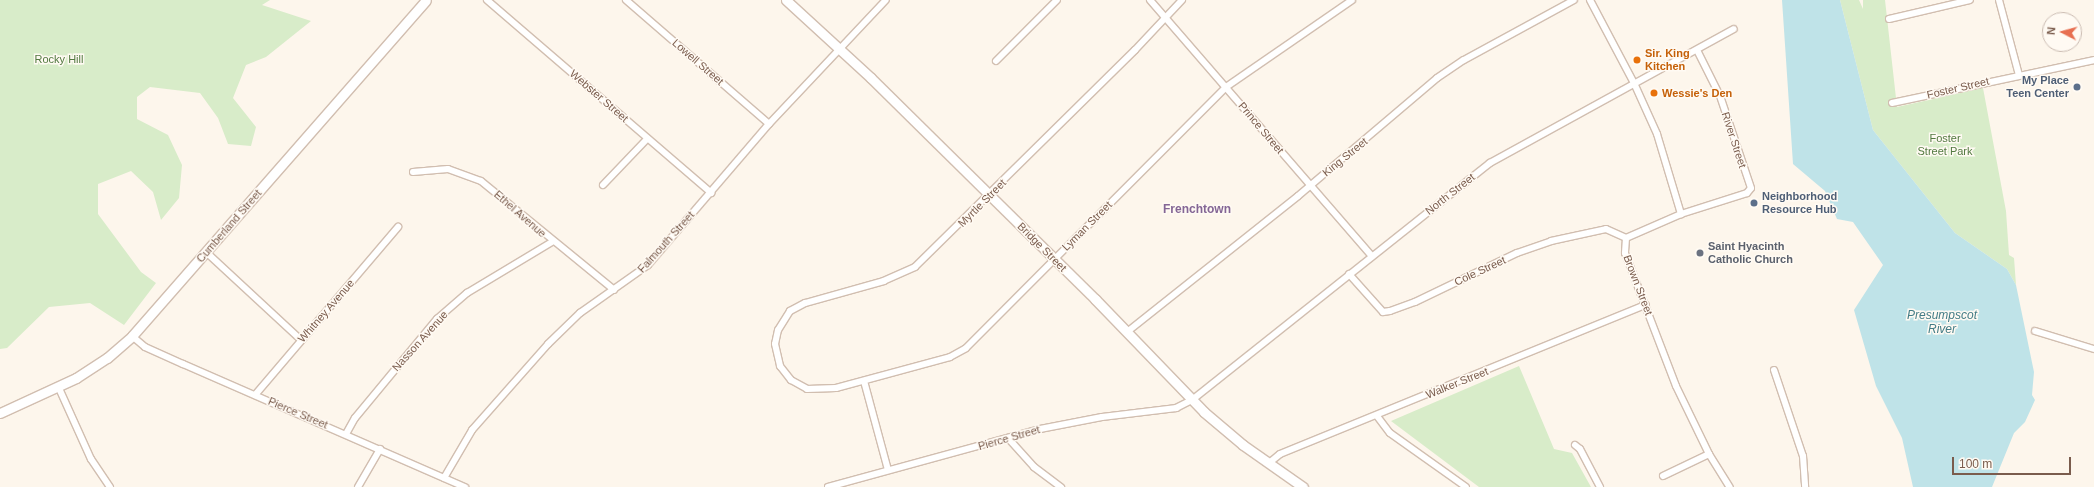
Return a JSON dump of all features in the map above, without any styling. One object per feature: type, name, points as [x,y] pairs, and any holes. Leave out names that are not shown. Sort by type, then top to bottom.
[{"type":"street","name":"Cumberland Street","points":[[0,413],[58,386],[92,368],[132,336],[426,0]]},
{"type":"street","name":"Webster Street","points":[[487,0],[711,193]]},
{"type":"street","name":"Lowell Street","points":[[626,0],[769,124]]},
{"type":"street","name":"Bridge Street","points":[[786,0],[840,48],[990,195],[1127,332],[1192,400],[1243,445],[1303,487]]},
{"type":"street","name":"Falmouth Street","points":[[444,478],[464,441],[542,350],[580,313],[648,265],[769,124],[886,0]]},
{"type":"street","points":[[996,61],[1058,0]]},
{"type":"street","name":"Prince Street","points":[[1150,0],[1372,256]]},
{"type":"street","name":"Myrtle Street","points":[[780,366],[776,352],[776,337],[781,323],[790,311],[805,303],[884,281],[908,271],[927,256],[1136,50],[1165,16],[1182,0]]},
{"type":"street","name":"Lyman Street","points":[[780,366],[790,380],[812,389],[827,390],[950,357],[966,348],[1226,87],[1352,0]]},
{"type":"street","name":"King Street","points":[[1127,332],[1310,185],[1450,69],[1574,0]]},
{"type":"street","points":[[1590,0],[1634,83],[1657,134],[1681,214]]},
{"type":"street","points":[[1889,19],[1970,0]]},
{"type":"street","points":[[1999,0],[2019,74]]},
{"type":"street","name":"North Street","points":[[1192,400],[1348,274],[1490,163],[1734,29]]},
{"type":"street","name":"River Street","points":[[1697,50],[1720,96],[1751,188]]},
{"type":"street","name":"Foster Street","points":[[1892,103],[2019,74],[2094,60]]},
{"type":"street","points":[[603,185],[647,139]]},
{"type":"street","name":"Ethel Avenue","points":[[414,172],[448,169],[474,177],[494,191],[552,242],[614,290]]},
{"type":"street","name":"Brown Street","points":[[1730,487],[1709,454],[1676,386],[1625,253],[1626,238],[1681,214],[1746,193],[1751,188]]},
{"type":"street","name":"Whitney Avenue","points":[[255,395],[398,227]]},
{"type":"street","name":"Cole Street","points":[[1348,274],[1383,312],[1390,311],[1545,243],[1606,229],[1626,238]]},
{"type":"street","name":"Nasson Avenue","points":[[346,434],[355,418],[437,319],[467,294],[552,242]]},
{"type":"street","points":[[206,252],[301,340]]},
{"type":"street","name":"Walker Street","points":[[1270,463],[1280,454],[1377,416],[1646,305]]},
{"type":"street","points":[[2035,331],[2094,349]]},
{"type":"street","name":"Pierce Street","points":[[132,336],[154,351],[465,487]]},
{"type":"street","points":[[1774,370],[1803,456],[1805,487]]},
{"type":"street","points":[[864,381],[888,470]]},
{"type":"street","points":[[58,386],[90,459],[110,487]]},
{"type":"street","name":"Pierce Street","points":[[828,487],[1008,438],[1077,421],[1167,410],[1192,400]]},
{"type":"street","points":[[1377,416],[1390,433],[1466,487]]},
{"type":"street","points":[[1008,438],[1034,467],[1061,487]]},
{"type":"street","points":[[1575,445],[1580,449],[1600,487]]},
{"type":"street","points":[[358,487],[380,449]]},
{"type":"street","points":[[1663,476],[1709,454]]},
{"type":"green space","name":"Rocky Hill","points":[[0,0],[270,0],[262,5],[311,21],[266,57],[246,65],[233,98],[256,127],[251,146],[228,144],[218,118],[200,93],[150,87],[137,97],[137,119],[168,135],[182,165],[179,198],[161,220],[153,192],[131,171],[98,184],[98,214],[141,272],[156,283],[124,325],[90,303],[49,307],[7,348],[0,349]]},
{"type":"green space","name":"Foster Street Park","points":[[1840,0],[1859,0],[1863,9],[1863,0],[1885,0],[1897,107],[1983,88],[2006,211],[2009,255],[2014,258],[2016,285],[2007,269],[1955,233],[1873,130]]},
{"type":"green space","points":[[1519,366],[1554,449],[1572,453],[1591,487],[1479,487],[1391,421]]},
{"type":"water","name":"Presumpscot River","points":[[1782,0],[1840,0],[1873,130],[1955,233],[2007,269],[2016,285],[2034,372],[2032,395],[2035,400],[2025,422],[2014,433],[1992,487],[1913,487],[1902,438],[1876,386],[1854,310],[1883,265],[1853,222],[1837,219],[1825,191],[1793,164]]},
{"type":"place","name":"Sir. King Kitchen","points":[[1637,60]]},
{"type":"place","name":"My Place Teen Center","points":[[2077,87]]},
{"type":"place","name":"Wessie's Den","points":[[1654,93]]},
{"type":"place","name":"Neighborhood Resource Hub","points":[[1754,203]]},
{"type":"place","name":"Saint Hyacinth Catholic Church","points":[[1700,253]]},
{"type":"district","name":"Frenchtown","points":[[1197,210]]}]
